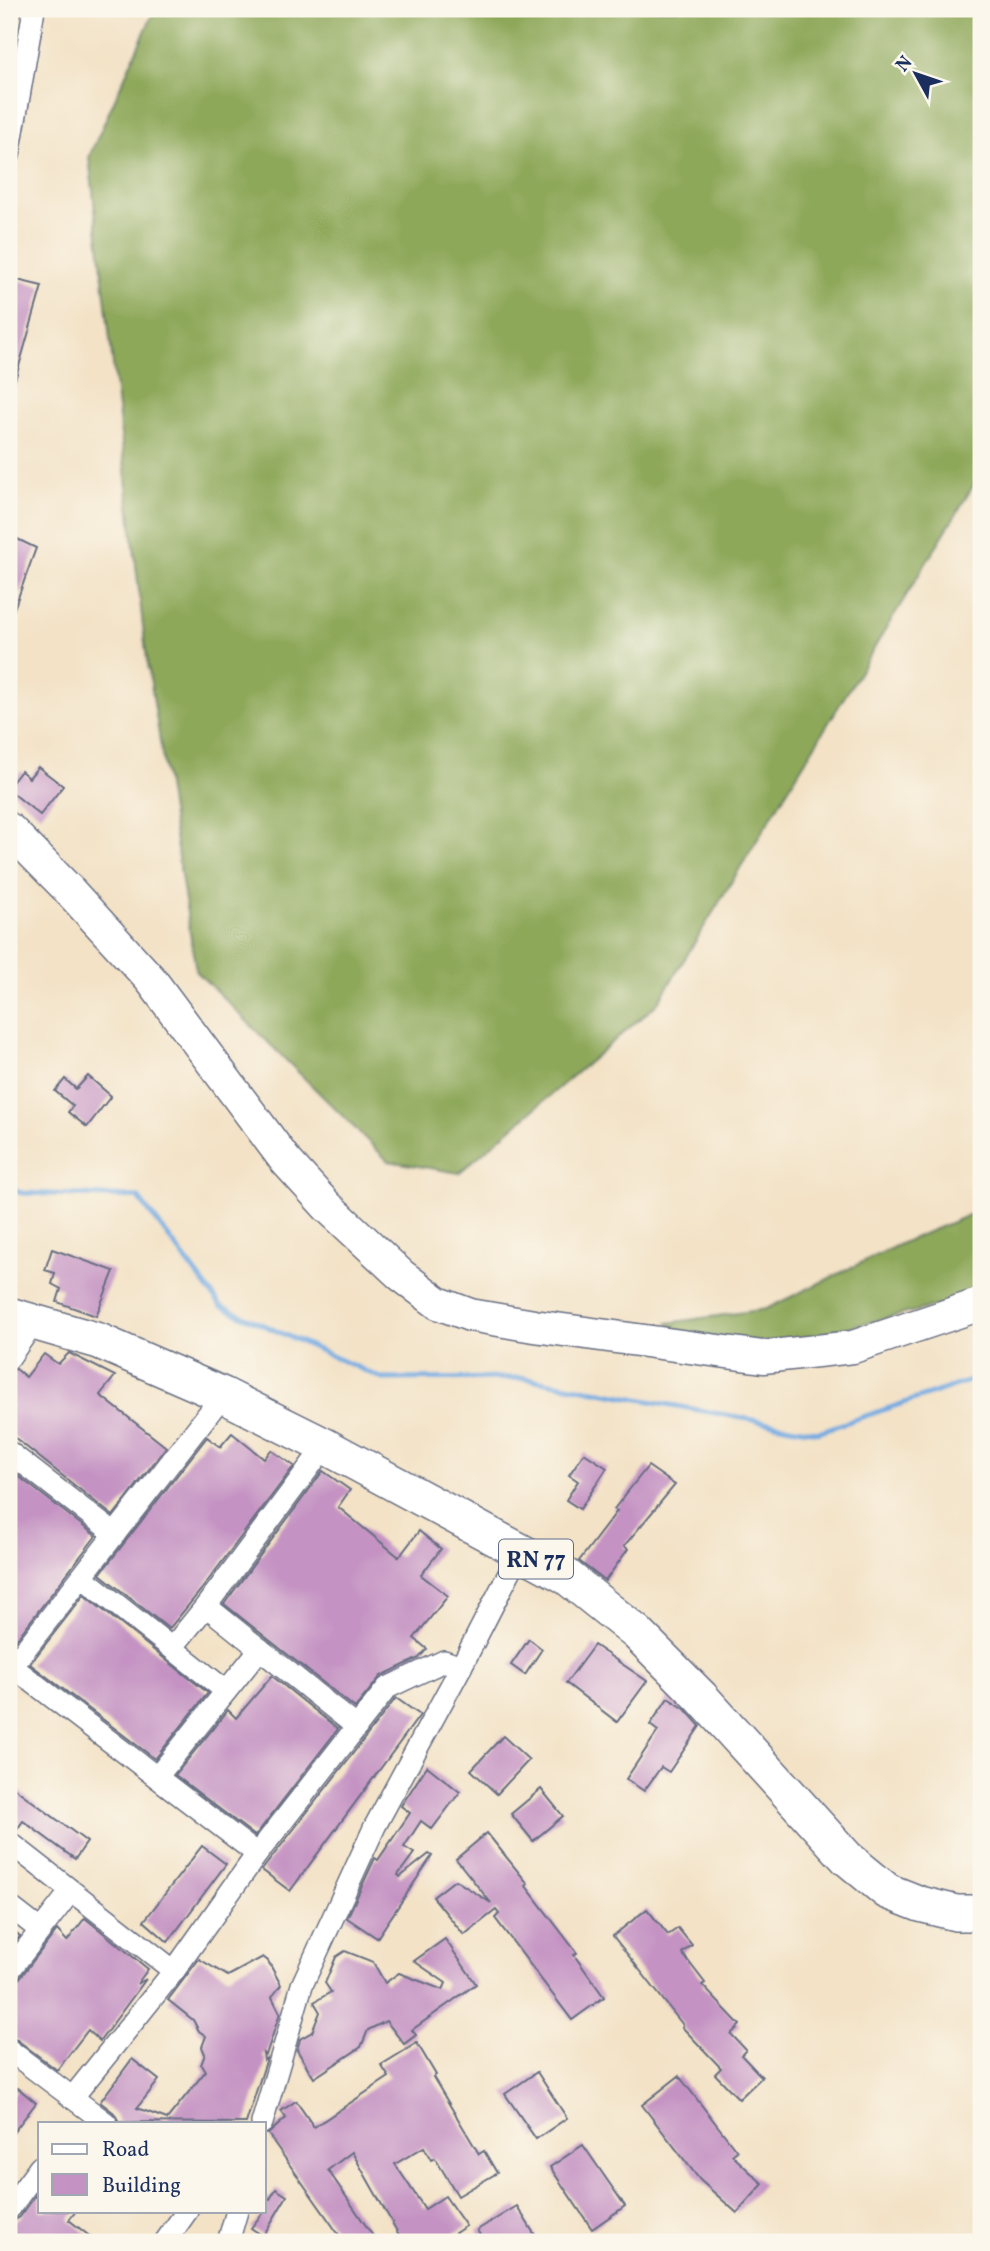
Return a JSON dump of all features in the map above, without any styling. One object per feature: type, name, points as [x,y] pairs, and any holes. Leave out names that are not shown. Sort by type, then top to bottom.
[{"type":"main road","points":[[9,829],[151,980],[285,1160],[327,1206],[401,1275],[439,1303],[470,1315],[521,1324],[763,1357],[853,1347],[981,1304]]},
{"type":"main road","name":"RN 77","points":[[22,1318],[99,1341],[223,1395],[325,1446],[566,1576],[637,1633],[701,1697],[847,1858],[887,1891],[920,1904],[956,1913],[981,1913]]},
{"type":"street","points":[[9,153],[34,9]]},
{"type":"street","points":[[9,1358],[22,1318]]},
{"type":"street","points":[[223,1395],[10,1666],[257,1854]]},
{"type":"street","points":[[172,1648],[325,1446]]},
{"type":"street","points":[[11,1458],[116,1534]]},
{"type":"street","points":[[262,2122],[302,1985],[375,1826],[521,1550]]},
{"type":"street","points":[[82,1577],[226,1691]]},
{"type":"street","points":[[206,1606],[357,1727]]},
{"type":"street","points":[[157,1777],[260,1649]]},
{"type":"street","points":[[76,2109],[257,1854],[387,1688],[444,1661],[461,1667]]},
{"type":"street","points":[[9,1842],[174,1971]]},
{"type":"street","points":[[9,1971],[71,1891]]},
{"type":"street","points":[[9,1906],[40,1930]]},
{"type":"street","points":[[9,2050],[76,2109],[104,2122]]},
{"type":"street","points":[[9,2209],[38,2170]]},
{"type":"street","points":[[165,2242],[186,2212]]},
{"type":"street","points":[[228,2242],[231,2214]]},
{"type":"green space","points":[[155,9],[981,9],[981,473],[657,1004],[459,1173],[388,1161],[196,971],[146,652],[89,157]]},
{"type":"green space","points":[[981,1210],[981,1291],[941,1305],[779,1344],[675,1332],[668,1323],[766,1309],[904,1242]]},
{"type":"building","points":[[9,278],[42,286],[13,387],[9,387]]},
{"type":"building","points":[[9,535],[36,548],[11,617],[9,617]]},
{"type":"building","points":[[38,767],[63,786],[40,815],[9,790],[9,786],[21,771],[29,778]]},
{"type":"building","points":[[88,1076],[111,1096],[87,1127],[68,1112],[73,1106],[55,1091],[65,1079],[76,1089]]},
{"type":"building","points":[[52,1249],[114,1271],[96,1316],[57,1302],[61,1289],[52,1284],[55,1273],[45,1270]]},
{"type":"building","points":[[69,1353],[115,1376],[100,1395],[166,1447],[113,1516],[9,1433],[9,1371],[16,1369],[26,1377],[44,1354],[58,1364]]},
{"type":"building","points":[[232,1433],[264,1459],[271,1450],[294,1466],[169,1629],[100,1574],[207,1437],[220,1447]]},
{"type":"building","points":[[584,1453],[607,1468],[580,1509],[566,1500],[578,1481],[569,1475]]},
{"type":"building","points":[[648,1466],[675,1485],[624,1546],[628,1549],[605,1581],[579,1561],[617,1511],[614,1509]]},
{"type":"building","points":[[323,1471],[350,1490],[338,1507],[399,1557],[419,1531],[441,1549],[421,1575],[448,1596],[414,1638],[427,1649],[419,1658],[381,1676],[355,1708],[224,1604]]},
{"type":"building","points":[[17,1475],[96,1536],[9,1649],[9,1486]]},
{"type":"building","points":[[84,1595],[208,1693],[155,1759],[30,1664]]},
{"type":"building","points":[[529,1639],[542,1649],[525,1675],[511,1665]]},
{"type":"building","points":[[594,1645],[647,1681],[617,1722],[566,1683]]},
{"type":"building","points":[[272,1676],[338,1729],[255,1836],[175,1775],[228,1710],[236,1718]]},
{"type":"building","points":[[396,1698],[420,1715],[290,1891],[262,1870]]},
{"type":"building","points":[[668,1698],[685,1709],[700,1726],[669,1772],[661,1767],[644,1791],[626,1779],[658,1731],[650,1725]]},
{"type":"building","points":[[503,1736],[529,1760],[497,1794],[471,1770]]},
{"type":"building","points":[[427,1766],[460,1792],[432,1829],[421,1821],[404,1847],[414,1853],[398,1875],[400,1877],[429,1854],[432,1856],[377,1938],[347,1918],[375,1858],[378,1860],[410,1813],[401,1806]]},
{"type":"building","points":[[9,1784],[87,1842],[75,1859],[23,1821],[16,1831],[9,1829]]},
{"type":"building","points":[[541,1789],[563,1816],[533,1841],[511,1814]]},
{"type":"building","points":[[487,1833],[528,1884],[526,1886],[577,1953],[574,1955],[604,1997],[572,2020],[495,1918],[499,1914],[496,1910],[464,1935],[433,1897],[455,1880],[491,1903],[456,1859]]},
{"type":"building","points":[[202,1846],[226,1864],[168,1942],[144,1921]]},
{"type":"building","points":[[647,1909],[668,1935],[678,1928],[692,1945],[682,1953],[705,1983],[702,1985],[740,2025],[731,2034],[746,2050],[741,2055],[762,2077],[739,2099],[715,2074],[721,2068],[682,2027],[613,1936]]},
{"type":"building","points":[[85,1918],[148,1969],[137,1984],[146,1979],[100,2041],[88,2030],[57,2070],[9,2037],[9,1984],[19,1979],[57,1930],[67,1941]]},
{"type":"building","points":[[9,1927],[20,1936],[9,1950]]},
{"type":"building","points":[[445,1939],[476,1984],[412,2030],[416,2035],[404,2044],[386,2021],[368,2030],[361,2047],[314,2078],[297,2050],[300,2039],[312,2032],[320,2012],[314,2002],[331,1992],[325,1983],[336,1957],[345,1951],[373,1962],[385,1983],[399,1973],[443,1990],[446,1983],[414,1961]]},
{"type":"building","points":[[263,1957],[281,1985],[272,1997],[280,2013],[266,2055],[263,2053],[264,2060],[267,2058],[246,2122],[119,2122],[114,2113],[100,2102],[132,2059],[159,2080],[137,2108],[167,2119],[205,2072],[201,2065],[206,2036],[199,2031],[193,2020],[168,2000],[199,1959],[228,1976]]},
{"type":"building","points":[[417,2043],[436,2075],[433,2077],[479,2154],[484,2151],[497,2173],[458,2196],[435,2158],[431,2160],[424,2147],[395,2164],[425,2209],[445,2196],[466,2226],[441,2242],[403,2242],[352,2152],[328,2170],[377,2242],[344,2242],[268,2134],[286,2118],[281,2111],[296,2101],[314,2127],[389,2077],[381,2065]]},
{"type":"building","points":[[537,2072],[567,2118],[536,2139],[505,2094]]},
{"type":"building","points":[[679,2076],[737,2151],[732,2155],[763,2184],[737,2213],[700,2180],[642,2105]]},
{"type":"building","points":[[18,2088],[36,2103],[9,2138],[9,2100]]},
{"type":"building","points":[[583,2145],[625,2206],[592,2229],[550,2167]]},
{"type":"building","points":[[276,2189],[287,2196],[263,2236],[251,2228],[266,2212],[266,2197],[270,2199]]},
{"type":"building","points":[[38,2192],[38,2212],[75,2212],[69,2220],[97,2242],[15,2242],[9,2238],[9,2224],[20,2217]]},
{"type":"building","points":[[517,2206],[536,2237],[527,2242],[484,2242],[477,2230]]},
{"type":"waterway","points":[[9,1189],[22,1193],[138,1197],[221,1306],[383,1379],[524,1378],[818,1432],[981,1377]]}]
